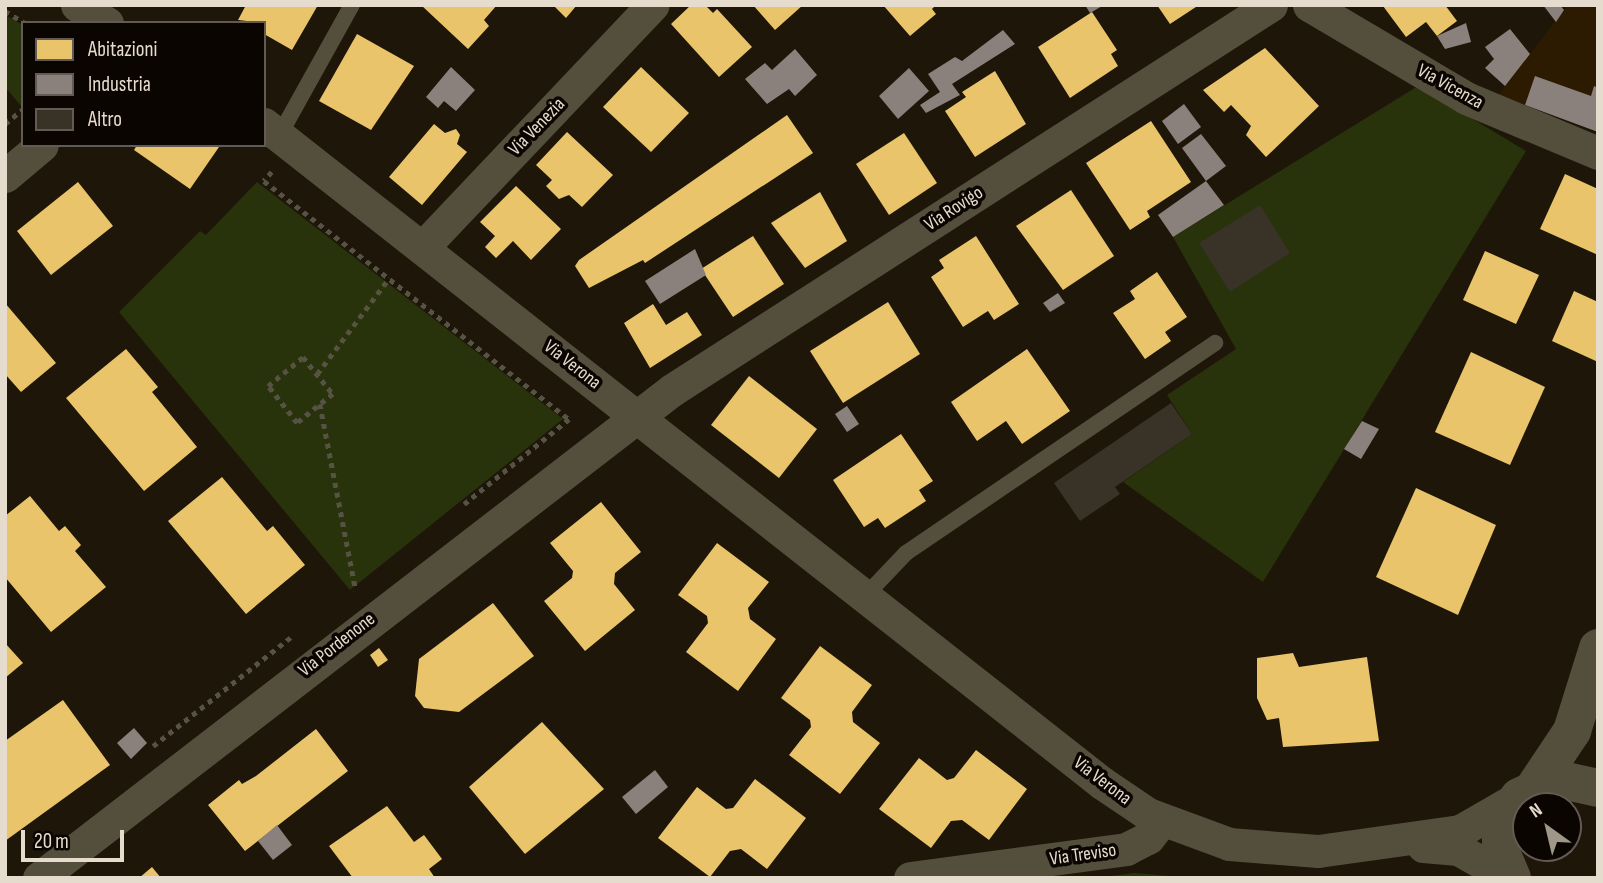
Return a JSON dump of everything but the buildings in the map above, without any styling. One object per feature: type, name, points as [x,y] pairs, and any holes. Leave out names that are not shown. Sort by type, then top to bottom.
[{"type":"street","points":[[77,5],[104,21]]},
{"type":"street","name":"Via Venezia","points":[[422,248],[653,5]]},
{"type":"street","name":"Via Rovigo","points":[[639,418],[672,390],[1271,5]]},
{"type":"street","name":"Via Vicenza","points":[[1309,5],[1466,98],[1598,153]]},
{"type":"street","name":"Via Verona","points":[[273,142],[422,248],[1101,783],[1162,820],[1208,838],[1273,850],[1386,843],[1460,831],[1527,791]]},
{"type":"street","points":[[5,176],[40,147]]},
{"type":"street","name":"Via Pordenone","points":[[39,878],[375,615],[639,418]]},
{"type":"street","points":[[1593,666],[1589,748],[1598,775]]},
{"type":"street","points":[[1510,878],[1501,852],[1501,836],[1506,815],[1572,731],[1593,666]]},
{"type":"street","points":[[1527,791],[1572,779],[1598,788]]},
{"type":"street","name":"Via Treviso","points":[[910,878],[1126,849],[1148,838],[1162,820]]},
{"type":"street","name":"Via Verona","points":[[1386,843],[1458,849],[1510,878]]},
{"type":"lane","points":[[273,142],[352,5]]},
{"type":"lane","points":[[866,596],[906,553],[1215,343]]},
{"type":"path","points":[[5,11],[22,21]]},
{"type":"path","points":[[5,124],[21,112]]},
{"type":"path","points":[[273,142],[264,181],[587,432],[597,447]]},
{"type":"path","points":[[317,374],[389,278]]},
{"type":"path","points":[[303,357],[317,374],[333,394],[297,423],[268,386],[303,357]]},
{"type":"path","points":[[320,404],[353,587],[375,615]]},
{"type":"shaded area","points":[[1568,5],[1598,5],[1598,132],[1498,95]]},
{"type":"green space","points":[[5,15],[21,24],[21,106],[5,87]]},
{"type":"green space","points":[[1418,86],[1526,151],[1263,582],[1123,482],[1192,434],[1167,395],[1236,349],[1173,237]]},
{"type":"green space","points":[[257,182],[563,419],[350,590],[119,312],[200,231],[206,235]]},
{"type":"green space","points":[[1135,873],[1182,877],[1283,878],[1093,878]]}]
